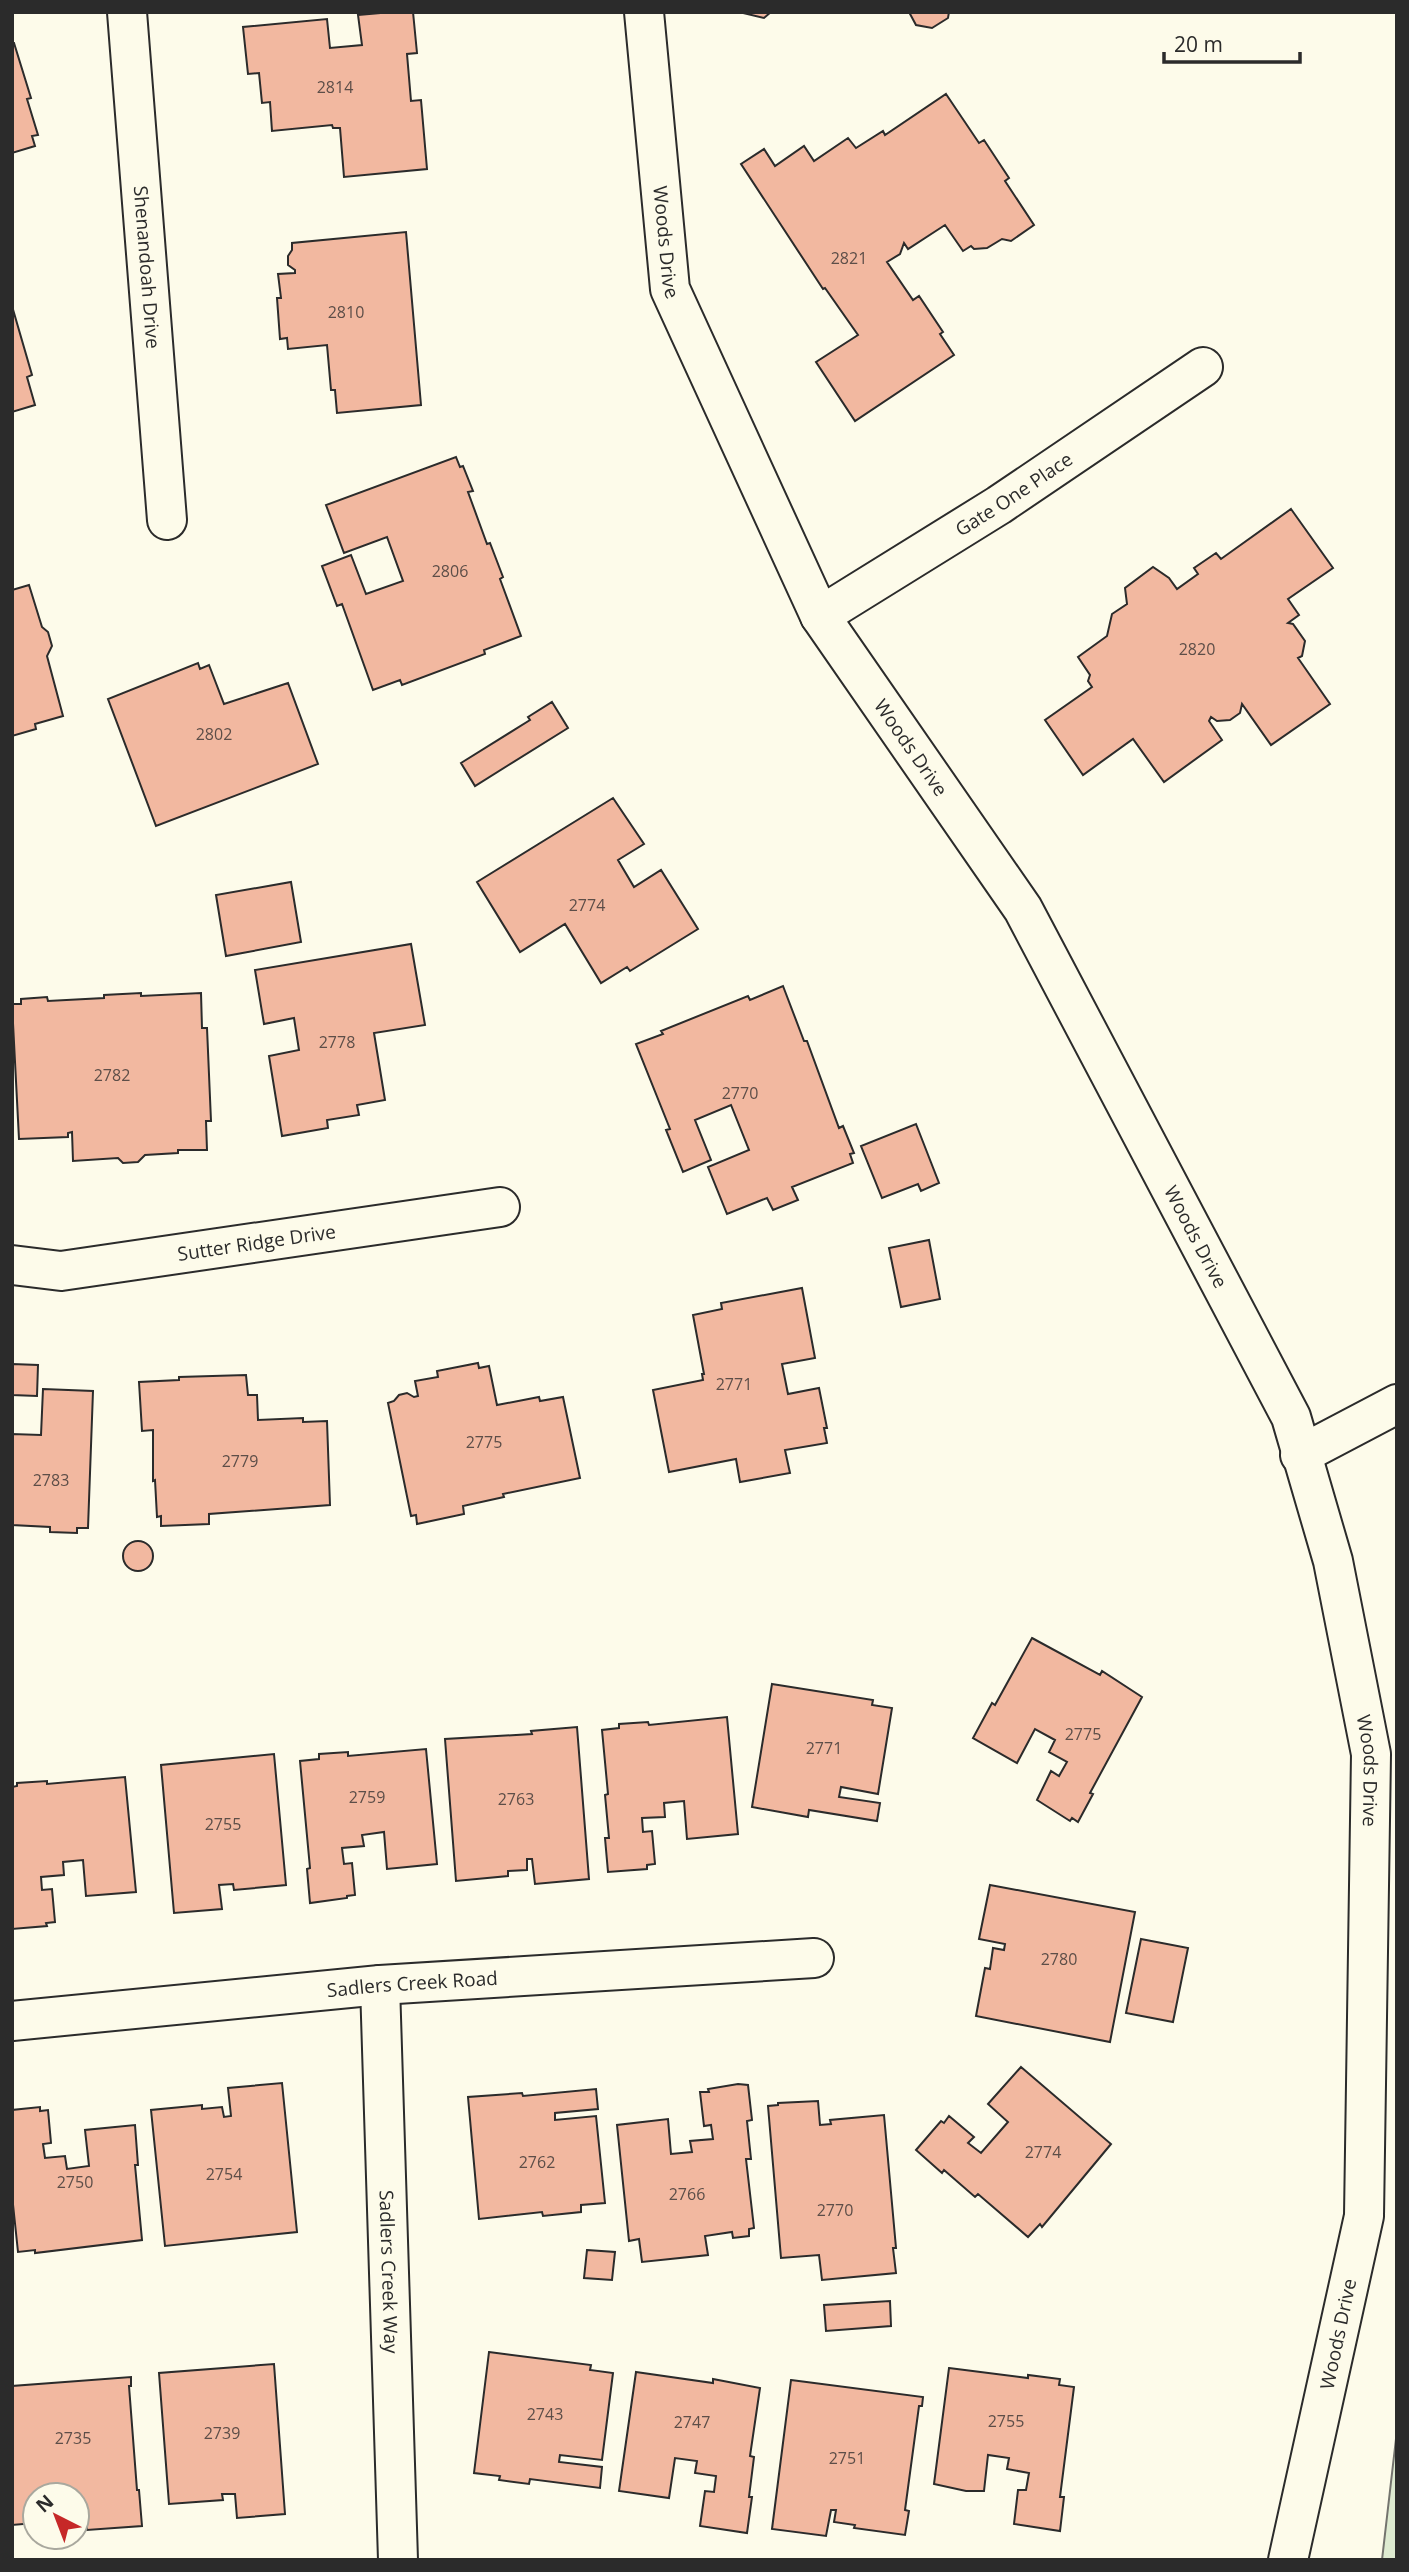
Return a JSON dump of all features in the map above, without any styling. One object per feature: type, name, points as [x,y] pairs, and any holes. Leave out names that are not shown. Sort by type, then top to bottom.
[{"type":"street","name":"Shenandoah Drive","points":[[127,12],[167,520]]},
{"type":"street","name":"Woods Drive","points":[[644,12],[670,289],[820,615],[1023,909],[1291,1417],[1333,1561],[1371,1754],[1364,2216],[1288,2560]]},
{"type":"street","name":"Gate One Place","points":[[820,615],[999,505],[1203,367]]},
{"type":"street","name":"Sutter Ridge Drive","points":[[12,1265],[61,1271],[500,1207]]},
{"type":"street","points":[[1300,1455],[1397,1404]]},
{"type":"street","name":"Sadlers Creek Road","points":[[12,2021],[380,1985],[814,1958]]},
{"type":"street","name":"Sadlers Creek Way","points":[[380,1985],[398,2560]]},
{"type":"green space","points":[[1397,2430],[1397,2560],[1382,2560]]},
{"type":"building","points":[[413,12],[417,53],[407,54],[411,101],[421,100],[427,169],[344,177],[340,128],[333,128],[332,125],[272,131],[270,102],[262,103],[259,73],[248,74],[243,27],[327,19],[330,48],[362,45],[358,15]]},
{"type":"building","points":[[739,12],[771,12],[764,18]]},
{"type":"building","points":[[909,12],[949,12],[948,18],[932,28],[916,25]]},
{"type":"building","points":[[12,43],[31,98],[27,99],[38,135],[32,136],[35,146],[12,153]]},
{"type":"building","points":[[946,94],[979,143],[984,140],[1009,178],[1005,181],[1034,225],[1011,241],[1002,239],[987,248],[974,249],[971,246],[963,251],[945,225],[908,249],[904,243],[900,254],[887,262],[913,300],[919,296],[943,332],[940,334],[954,355],[855,421],[816,362],[858,335],[825,288],[823,289],[741,164],[764,149],[775,166],[804,146],[814,161],[848,138],[856,148],[883,131],[885,135]]},
{"type":"building","points":[[406,232],[421,405],[337,413],[335,390],[331,390],[327,345],[288,349],[287,338],[280,339],[277,298],[281,298],[278,274],[295,273],[288,265],[292,243]]},
{"type":"building","points":[[12,306],[32,375],[27,377],[35,405],[12,412]]},
{"type":"building","points":[[456,457],[460,467],[463,466],[473,491],[468,492],[487,544],[490,543],[503,577],[500,579],[521,636],[484,650],[485,654],[402,685],[400,680],[373,690],[342,604],[337,606],[322,566],[351,555],[366,594],[403,581],[387,537],[344,553],[326,505]]},
{"type":"building","points":[[1291,509],[1333,568],[1288,599],[1299,615],[1288,623],[1293,624],[1305,641],[1302,656],[1298,658],[1330,704],[1271,745],[1242,704],[1240,713],[1230,720],[1217,721],[1211,717],[1209,721],[1222,740],[1164,782],[1133,739],[1083,775],[1045,720],[1092,687],[1088,681],[1090,675],[1078,657],[1107,636],[1112,614],[1127,604],[1125,588],[1153,567],[1169,578],[1177,589],[1198,574],[1194,568],[1216,553],[1221,559]]},
{"type":"building","points":[[29,585],[42,627],[48,632],[52,646],[47,656],[63,716],[35,724],[36,729],[12,736],[12,590]]},
{"type":"building","points":[[198,663],[200,669],[209,665],[224,704],[288,683],[318,764],[156,826],[108,699]]},
{"type":"building","points":[[552,702],[568,728],[475,786],[461,763],[530,720],[528,717]]},
{"type":"building","points":[[613,798],[644,844],[618,860],[634,887],[661,870],[698,929],[630,971],[627,967],[601,983],[565,924],[520,952],[477,882]]},
{"type":"building","points":[[291,882],[301,942],[226,956],[216,895]]},
{"type":"building","points":[[411,944],[425,1025],[374,1033],[385,1100],[357,1105],[359,1115],[327,1120],[328,1128],[282,1136],[269,1056],[299,1050],[294,1018],[264,1024],[255,970]]},
{"type":"building","points":[[783,986],[804,1041],[807,1041],[839,1128],[843,1126],[854,1153],[850,1154],[853,1163],[792,1187],[798,1200],[773,1210],[767,1198],[727,1214],[708,1167],[749,1150],[731,1105],[695,1120],[711,1160],[683,1172],[666,1130],[670,1129],[636,1044],[663,1034],[661,1031],[748,996],[750,1000]]},
{"type":"building","points":[[141,993],[141,996],[201,993],[202,1028],[207,1028],[211,1121],[206,1121],[207,1150],[178,1150],[178,1153],[145,1155],[138,1162],[123,1163],[118,1158],[73,1161],[72,1132],[68,1133],[68,1137],[19,1139],[12,1004],[21,1004],[21,999],[47,997],[48,1001]]},
{"type":"building","points":[[916,1124],[939,1183],[921,1191],[918,1184],[882,1198],[861,1146]]},
{"type":"building","points":[[929,1240],[940,1299],[901,1307],[889,1248]]},
{"type":"building","points":[[802,1288],[815,1358],[782,1364],[788,1394],[819,1388],[827,1428],[824,1428],[827,1443],[785,1450],[790,1473],[740,1482],[736,1459],[669,1472],[653,1390],[703,1380],[693,1315],[722,1309],[721,1303]]},
{"type":"building","points":[[478,1363],[479,1368],[489,1366],[497,1405],[539,1397],[540,1401],[563,1397],[580,1478],[503,1494],[504,1497],[463,1506],[464,1514],[417,1524],[416,1515],[411,1516],[388,1403],[407,1393],[418,1396],[415,1381],[438,1377],[437,1371]]},
{"type":"building","points":[[12,1364],[38,1365],[37,1396],[12,1395]]},
{"type":"building","points":[[246,1375],[248,1395],[257,1395],[258,1420],[303,1418],[303,1422],[327,1421],[330,1505],[209,1514],[209,1524],[161,1526],[161,1516],[157,1517],[155,1480],[153,1481],[153,1430],[142,1431],[139,1382],[179,1380],[179,1377]]},
{"type":"building","points":[[43,1389],[93,1391],[88,1528],[77,1528],[77,1533],[50,1532],[50,1527],[12,1525],[12,1434],[41,1435]]},
{"type":"building","points":[[138,1541],[149,1545],[153,1556],[149,1567],[138,1571],[127,1567],[123,1556],[127,1545]]},
{"type":"building","points":[[1032,1638],[1100,1675],[1102,1671],[1142,1697],[1090,1793],[1093,1794],[1078,1822],[1072,1818],[1070,1821],[1037,1800],[1051,1771],[1059,1776],[1067,1762],[1049,1752],[1055,1740],[1035,1729],[1017,1763],[973,1738],[992,1703],[995,1705]]},
{"type":"building","points":[[772,1684],[873,1700],[872,1705],[892,1708],[878,1794],[841,1787],[839,1797],[880,1803],[877,1821],[809,1810],[808,1817],[752,1807]]},
{"type":"building","points":[[727,1717],[738,1834],[687,1839],[684,1801],[664,1803],[665,1817],[642,1818],[643,1832],[652,1831],[655,1864],[647,1865],[647,1869],[608,1872],[605,1838],[609,1838],[605,1795],[608,1794],[602,1730],[619,1728],[619,1724],[648,1722],[649,1725]]},
{"type":"building","points":[[577,1727],[589,1879],[535,1884],[532,1859],[527,1859],[527,1870],[508,1871],[508,1876],[456,1881],[445,1739],[532,1734],[531,1731]]},
{"type":"building","points":[[426,1749],[437,1864],[387,1869],[384,1832],[362,1835],[364,1846],[342,1848],[344,1864],[352,1863],[355,1895],[310,1903],[307,1869],[310,1868],[300,1761],[319,1759],[319,1754],[348,1752],[348,1756]]},
{"type":"building","points":[[274,1754],[286,1885],[234,1890],[233,1884],[219,1885],[222,1909],[174,1913],[161,1765]]},
{"type":"building","points":[[125,1777],[136,1892],[86,1896],[83,1860],[63,1862],[64,1875],[41,1877],[42,1890],[52,1889],[55,1922],[46,1923],[47,1926],[12,1929],[12,1787],[17,1786],[17,1783],[47,1781],[47,1784]]},
{"type":"building","points":[[990,1885],[1135,1912],[1110,2042],[976,2016],[985,1968],[990,1969],[993,1948],[1004,1950],[1005,1944],[979,1939]]},
{"type":"building","points":[[1141,1939],[1188,1948],[1173,2022],[1126,2013]]},
{"type":"building","points":[[1021,2067],[1111,2144],[1042,2227],[1040,2224],[1028,2237],[978,2194],[975,2197],[916,2150],[941,2121],[944,2123],[949,2116],[974,2137],[968,2143],[981,2153],[1008,2122],[988,2104]]},
{"type":"building","points":[[282,2083],[297,2232],[165,2246],[151,2110],[202,2105],[202,2109],[222,2107],[224,2117],[231,2116],[228,2088]]},
{"type":"building","points":[[738,2084],[748,2085],[752,2120],[747,2121],[751,2159],[746,2159],[754,2228],[749,2229],[749,2236],[733,2238],[732,2232],[705,2236],[708,2255],[642,2262],[639,2239],[629,2241],[617,2125],[668,2119],[671,2154],[692,2152],[690,2141],[713,2139],[711,2125],[704,2126],[700,2092]]},
{"type":"building","points":[[596,2089],[598,2109],[555,2113],[555,2120],[596,2116],[605,2203],[581,2205],[581,2212],[543,2216],[542,2212],[479,2219],[468,2097],[522,2093],[523,2096]]},
{"type":"building","points":[[818,2101],[820,2125],[831,2124],[830,2120],[884,2115],[896,2273],[822,2280],[819,2255],[781,2258],[768,2106]]},
{"type":"building","points":[[40,2107],[40,2111],[48,2110],[51,2143],[43,2144],[45,2158],[65,2156],[67,2169],[89,2166],[85,2130],[135,2125],[138,2165],[135,2165],[142,2240],[35,2253],[35,2250],[18,2252],[12,2195],[12,2110]]},
{"type":"building","points":[[587,2250],[615,2252],[612,2280],[584,2278]]},
{"type":"building","points":[[890,2301],[891,2326],[826,2331],[824,2305]]},
{"type":"building","points":[[489,2352],[591,2365],[590,2370],[613,2373],[602,2460],[560,2455],[559,2462],[602,2467],[600,2488],[530,2479],[529,2484],[499,2480],[500,2476],[474,2473]]},
{"type":"building","points":[[274,2364],[285,2514],[237,2518],[235,2494],[222,2494],[223,2500],[169,2504],[159,2373]]},
{"type":"building","points":[[949,2368],[1028,2378],[1028,2375],[1060,2379],[1059,2385],[1074,2387],[1060,2497],[1064,2497],[1060,2531],[1014,2524],[1018,2490],[1026,2490],[1029,2473],[1007,2469],[1009,2458],[988,2455],[984,2491],[966,2491],[934,2484]]},
{"type":"building","points":[[636,2372],[713,2383],[713,2379],[760,2388],[750,2456],[754,2457],[747,2533],[700,2526],[705,2491],[714,2492],[716,2476],[695,2473],[697,2461],[675,2458],[669,2498],[619,2491]]},
{"type":"building","points":[[131,2377],[129,2386],[142,2526],[91,2530],[91,2481],[21,2481],[21,2524],[12,2525],[12,2386]]},
{"type":"building","points":[[791,2380],[923,2397],[922,2406],[919,2406],[905,2510],[909,2511],[905,2535],[854,2528],[855,2525],[834,2522],[836,2510],[831,2510],[826,2536],[772,2529]]}]
